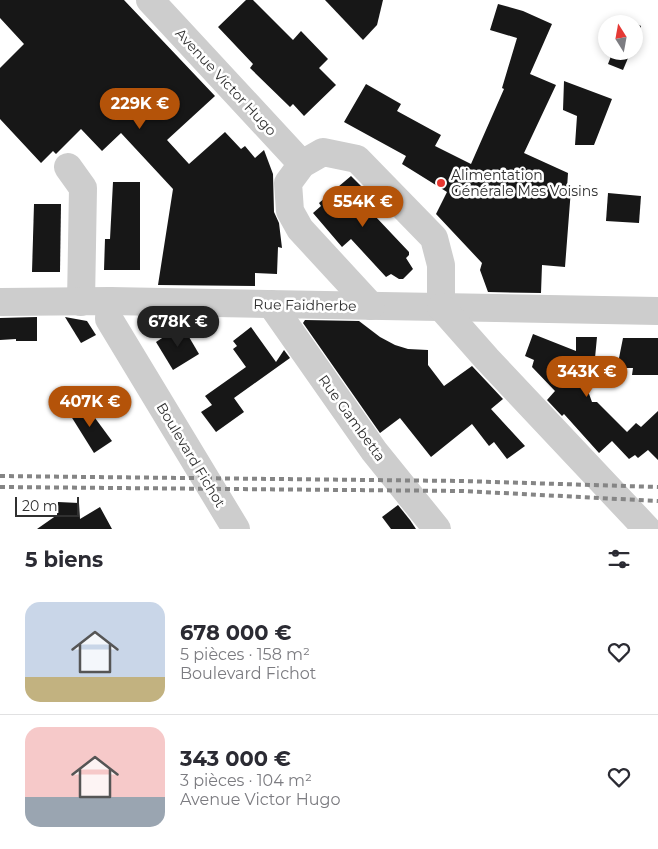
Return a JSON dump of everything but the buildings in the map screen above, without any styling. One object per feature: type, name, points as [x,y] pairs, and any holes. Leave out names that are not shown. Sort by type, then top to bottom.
[{"type":"street","name":"Avenue Victor Hugo","points":[[150,0],[302,164]]},
{"type":"street","points":[[370,306],[300,228],[290,210],[288,183],[302,164],[324,152],[357,159],[434,238],[441,265],[441,307],[487,359],[647,529]]},
{"type":"street","points":[[68,167],[83,188],[81,302]]},
{"type":"street","name":"Rue Faidherbe","points":[[0,302],[110,301],[441,307]]},
{"type":"street","name":"Boulevard Fichot","points":[[110,301],[109,319],[236,529]]},
{"type":"street","name":"Rue Gambetta","points":[[271,304],[374,451],[436,529]]},
{"type":"street","points":[[441,307],[658,311]]},
{"type":"railway","points":[[0,476],[462,481],[658,487]]},
{"type":"railway","points":[[0,487],[463,491],[658,501]]},
{"type":"place","name":"Alimentation Générale Mes Voisins","points":[[441,183]]}]
